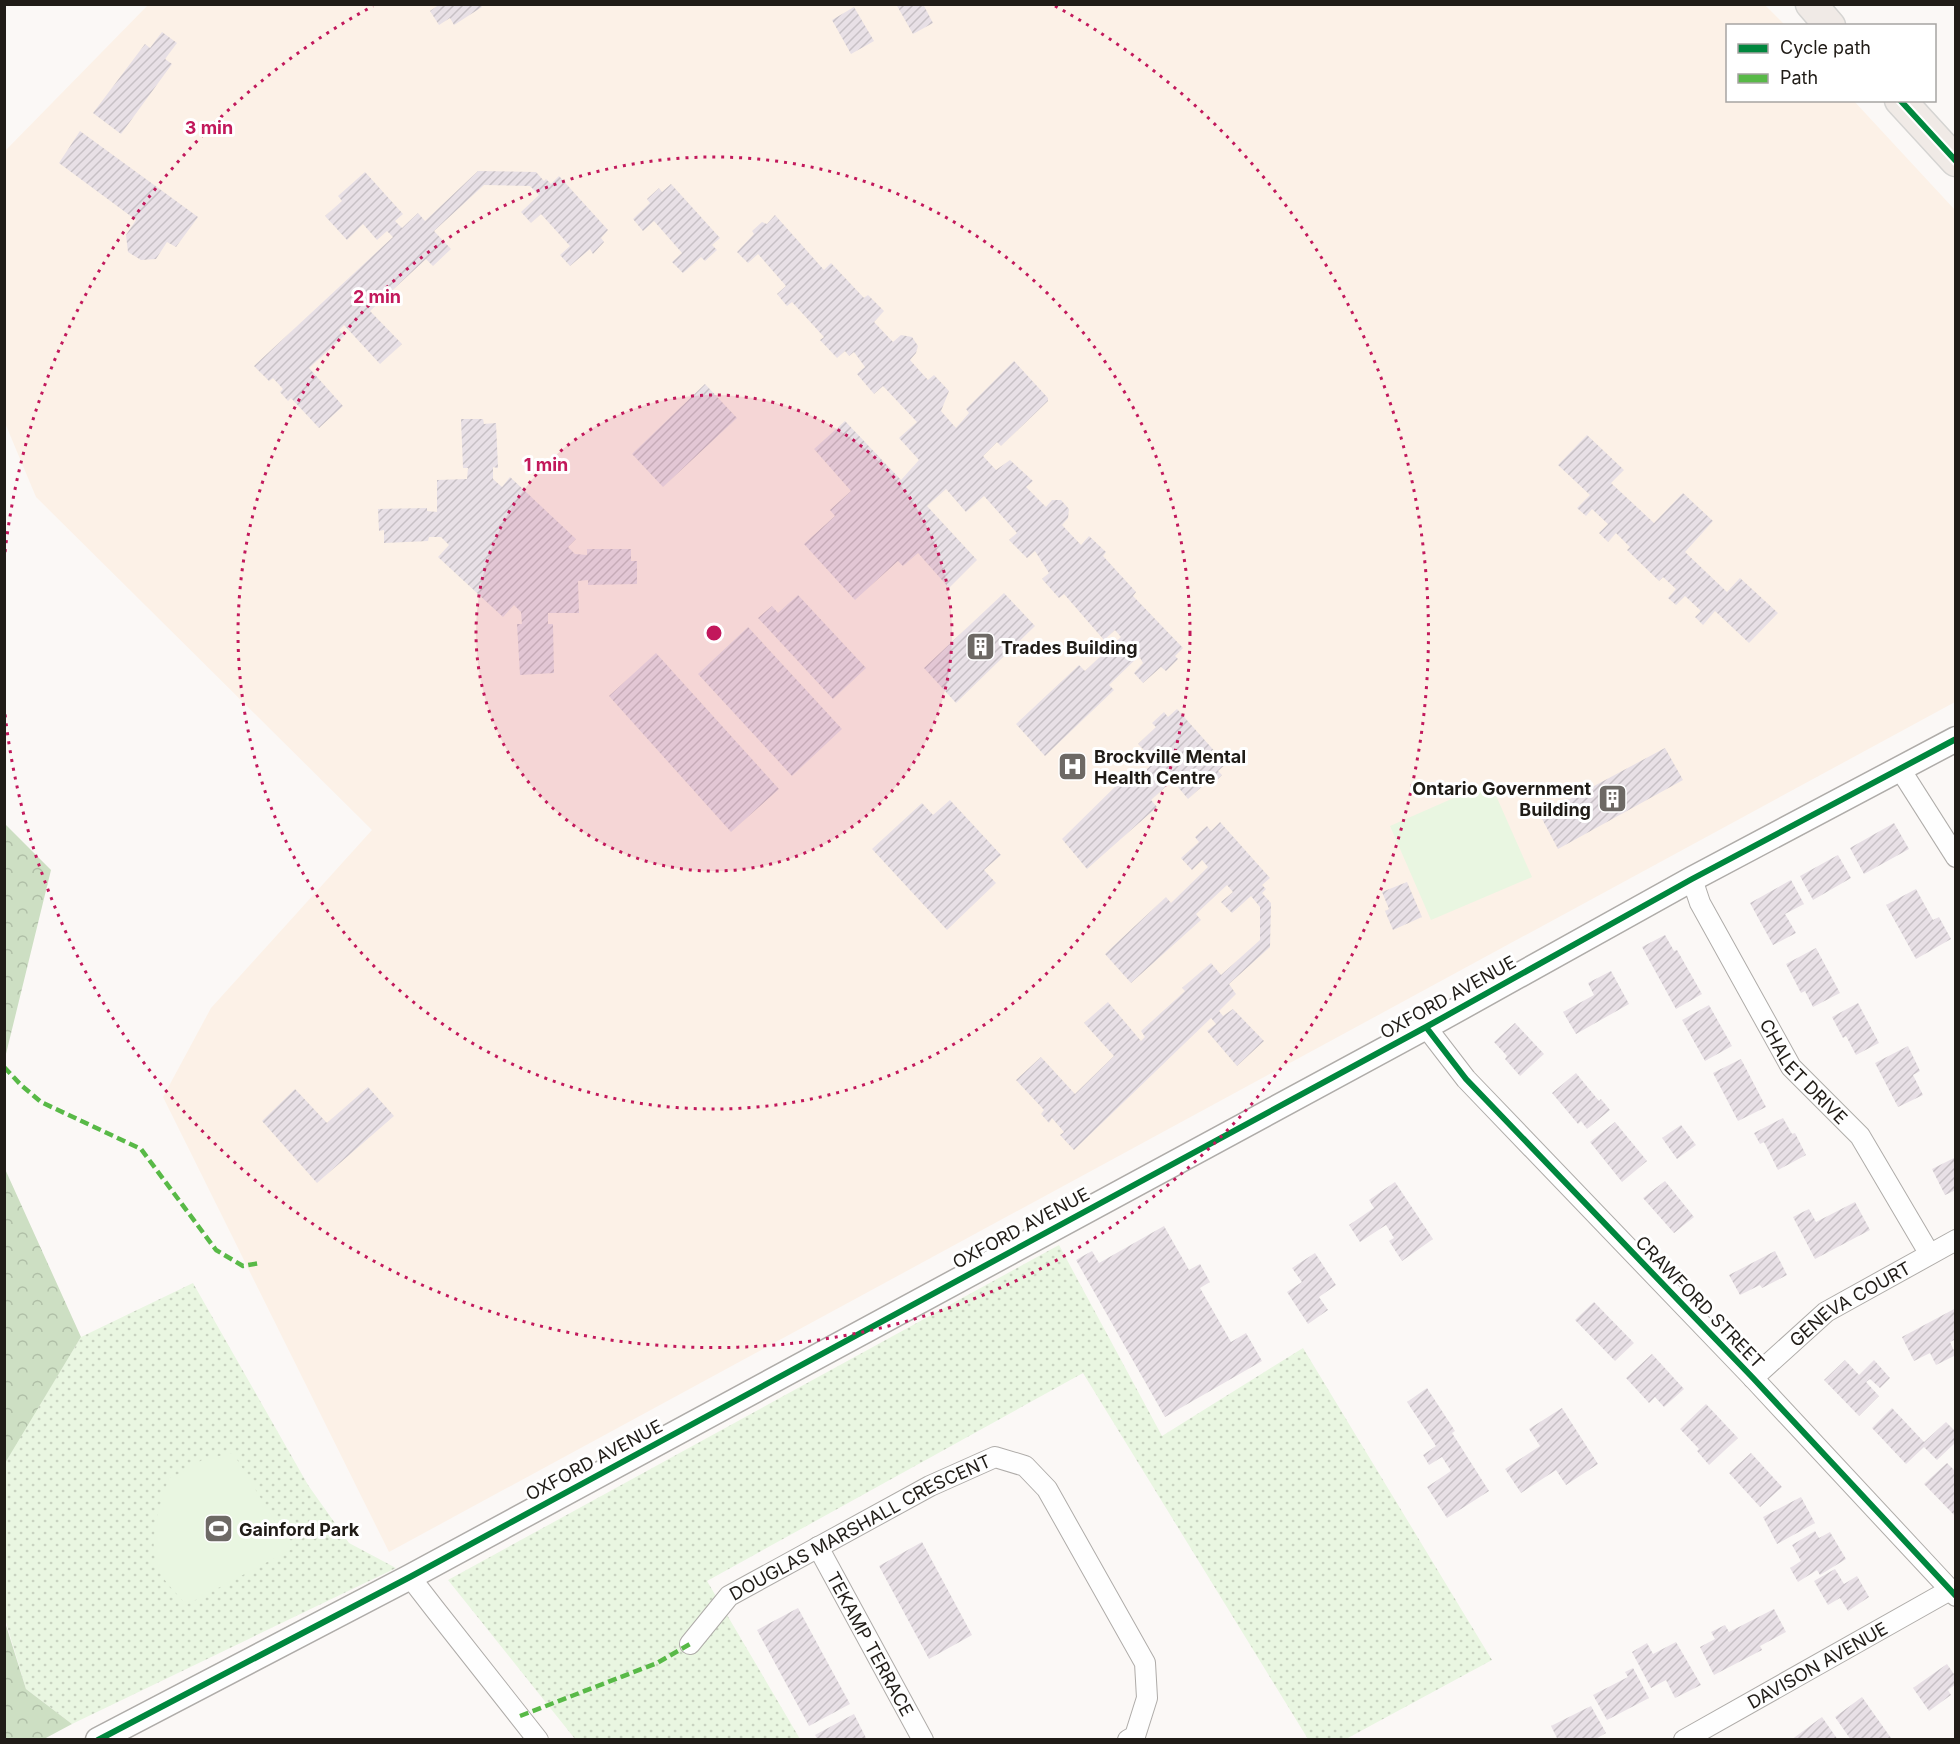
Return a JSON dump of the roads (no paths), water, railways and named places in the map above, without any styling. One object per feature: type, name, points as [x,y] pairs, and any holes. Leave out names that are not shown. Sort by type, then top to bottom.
[{"type":"main road","points":[[1811,4],[1828,24]]},
{"type":"main road","points":[[1902,102],[1956,160]]},
{"type":"street","name":"OXFORD AVENUE","points":[[98,1740],[411,1576],[1426,1027],[1692,879],[1956,739]]},
{"type":"street","points":[[1900,769],[1956,857]]},
{"type":"street","name":"CHALET DRIVE","points":[[1692,879],[1700,903],[1791,1067],[1860,1136],[1929,1253]]},
{"type":"street","name":"CRAWFORD STREET","points":[[1426,1027],[1466,1079],[1753,1378],[1953,1593]]},
{"type":"street","name":"GENEVA COURT","points":[[1753,1378],[1826,1312],[1956,1240]]},
{"type":"street","name":"DOUGLAS MARSHALL CRESCENT","points":[[690,1644],[729,1596],[930,1486],[995,1457],[1025,1466],[1047,1489],[1145,1662],[1147,1698],[1135,1736],[1128,1740]]},
{"type":"street","name":"TEKAMP TERRACE","points":[[818,1547],[922,1740]]},
{"type":"street","points":[[411,1576],[538,1740]]},
{"type":"street","name":"DAVISON AVENUE","points":[[1684,1740],[1953,1593]]},
{"type":"place","name":"Trades Building","points":[[980,647]]},
{"type":"place","name":"Brockville Mental Health Centre","points":[[1073,766]]},
{"type":"place","name":"Ontario Government Building","points":[[1612,798]]},
{"type":"place","name":"Gainford Park","points":[[218,1529]]}]
